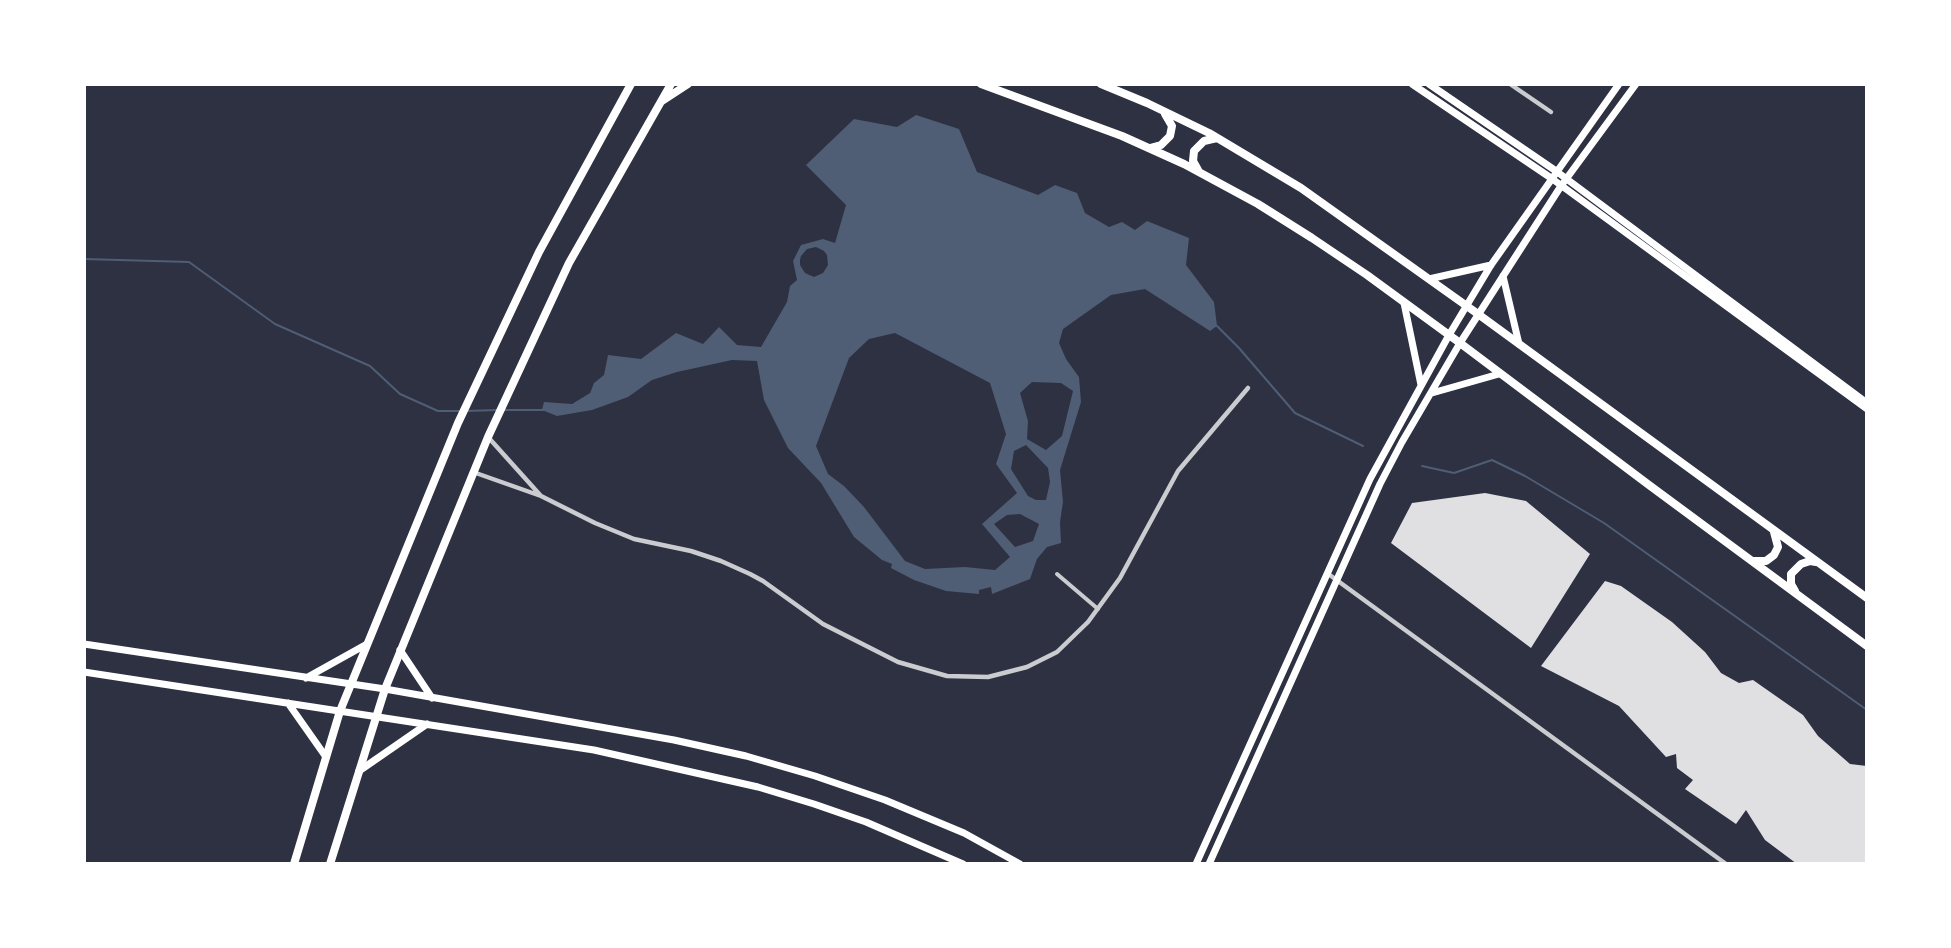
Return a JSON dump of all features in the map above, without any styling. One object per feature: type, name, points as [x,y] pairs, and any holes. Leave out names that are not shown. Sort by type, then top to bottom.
[{"type":"main road","points":[[330,864],[385,689],[472,472],[569,263],[670,84]]},
{"type":"main road","points":[[661,102],[688,84]]},
{"type":"main road","points":[[981,84],[1150,148],[1199,171],[1312,238],[1460,343],[1867,645]]},
{"type":"main road","points":[[1101,84],[1218,138],[1301,188],[1466,305],[1867,598]]},
{"type":"main road","points":[[1412,84],[1551,178],[1867,410]]},
{"type":"main road","points":[[1429,84],[1567,179],[1867,403]]},
{"type":"main road","points":[[1196,864],[1370,479],[1449,335],[1491,265],[1619,84]]},
{"type":"main road","points":[[1209,864],[1336,579],[1402,442],[1478,314],[1561,186],[1636,84]]},
{"type":"main road","points":[[294,864],[340,711],[458,423],[539,252],[628,86]]},
{"type":"main road","points":[[1150,148],[1161,145],[1170,136],[1172,130],[1171,121],[1161,110]]},
{"type":"main road","points":[[1199,171],[1193,161],[1194,151],[1204,141],[1218,138]]},
{"type":"main road","points":[[1429,279],[1491,265]]},
{"type":"main road","points":[[1503,276],[1519,344]]},
{"type":"main road","points":[[1404,303],[1421,385]]},
{"type":"main road","points":[[1432,393],[1499,374]]},
{"type":"main road","points":[[1752,561],[1766,561],[1777,551],[1778,542],[1773,529]]},
{"type":"main road","points":[[1797,594],[1791,584],[1791,574],[1805,562],[1818,562]]},
{"type":"main road","points":[[84,644],[385,689],[674,740],[746,756],[885,800],[964,833],[1020,864]]},
{"type":"main road","points":[[305,678],[367,644]]},
{"type":"main road","points":[[400,650],[432,698]]},
{"type":"main road","points":[[84,672],[594,750],[758,787],[814,804],[866,822],[963,864]]},
{"type":"main road","points":[[288,704],[326,757]]},
{"type":"main road","points":[[359,771],[427,724]]},
{"type":"street","points":[[1510,84],[1551,112]]},
{"type":"street","points":[[472,472],[542,496],[595,523],[634,539],[691,551],[721,561],[764,581],[823,624],[898,662],[947,676],[988,677],[1027,667],[1057,652],[1088,622],[1120,578],[1178,471],[1248,388]]},
{"type":"street","points":[[488,437],[542,496]]},
{"type":"street","points":[[1327,573],[1726,864]]},
{"type":"street","points":[[1057,574],[1098,609]]},
{"type":"water","points":[[916,115],[959,129],[977,172],[1038,195],[1055,185],[1077,193],[1085,213],[1109,227],[1122,222],[1135,230],[1147,221],[1189,238],[1186,265],[1214,302],[1217,326],[1210,331],[1145,289],[1111,295],[1063,329],[1059,343],[1066,359],[1079,377],[1081,402],[1060,470],[1063,502],[1060,522],[1061,543],[1047,547],[1037,559],[1030,579],[992,594],[991,587],[979,590],[979,594],[946,591],[914,580],[891,568],[892,564],[882,560],[854,537],[821,483],[788,448],[764,400],[757,361],[732,360],[677,372],[652,380],[628,397],[592,410],[557,416],[542,410],[544,402],[572,404],[590,393],[594,383],[604,375],[608,355],[641,359],[676,333],[703,344],[719,327],[737,345],[761,347],[787,302],[790,286],[797,280],[793,261],[801,245],[823,239],[835,243],[846,205],[806,165],[854,119],[897,127]],"holes":[[[816,247],[827,255],[828,265],[823,273],[814,277],[805,273],[800,265],[801,256],[807,249]],[[895,333],[990,383],[1006,434],[996,464],[1017,493],[982,524],[1010,557],[995,570],[965,567],[925,569],[905,561],[864,507],[844,486],[828,474],[816,446],[849,358],[869,339]],[[1032,382],[1061,383],[1073,391],[1062,436],[1046,450],[1027,439],[1028,421],[1020,393]],[[1026,445],[1048,468],[1050,482],[1046,500],[1036,500],[1028,496],[1011,469],[1014,451]],[[1020,514],[1039,524],[1033,541],[1015,547],[994,524],[1007,515]]]},
{"type":"building","points":[[1485,493],[1526,501],[1590,554],[1531,648],[1391,543],[1412,503]]},
{"type":"building","points":[[1605,581],[1621,586],[1672,622],[1705,652],[1721,673],[1739,683],[1753,680],[1803,715],[1818,736],[1850,764],[1867,766],[1867,864],[1797,864],[1765,840],[1746,810],[1736,824],[1685,789],[1693,780],[1677,768],[1676,754],[1666,757],[1619,706],[1541,666]]},
{"type":"waterway","points":[[84,259],[189,262],[275,324],[370,366],[400,394],[438,411],[461,411]]},
{"type":"waterway","points":[[1217,326],[1295,413],[1363,446]]},
{"type":"waterway","points":[[466,411],[497,410]]},
{"type":"waterway","points":[[502,410],[545,410]]},
{"type":"waterway","points":[[1422,466],[1454,473],[1492,460],[1525,476],[1604,523],[1867,710]]}]
